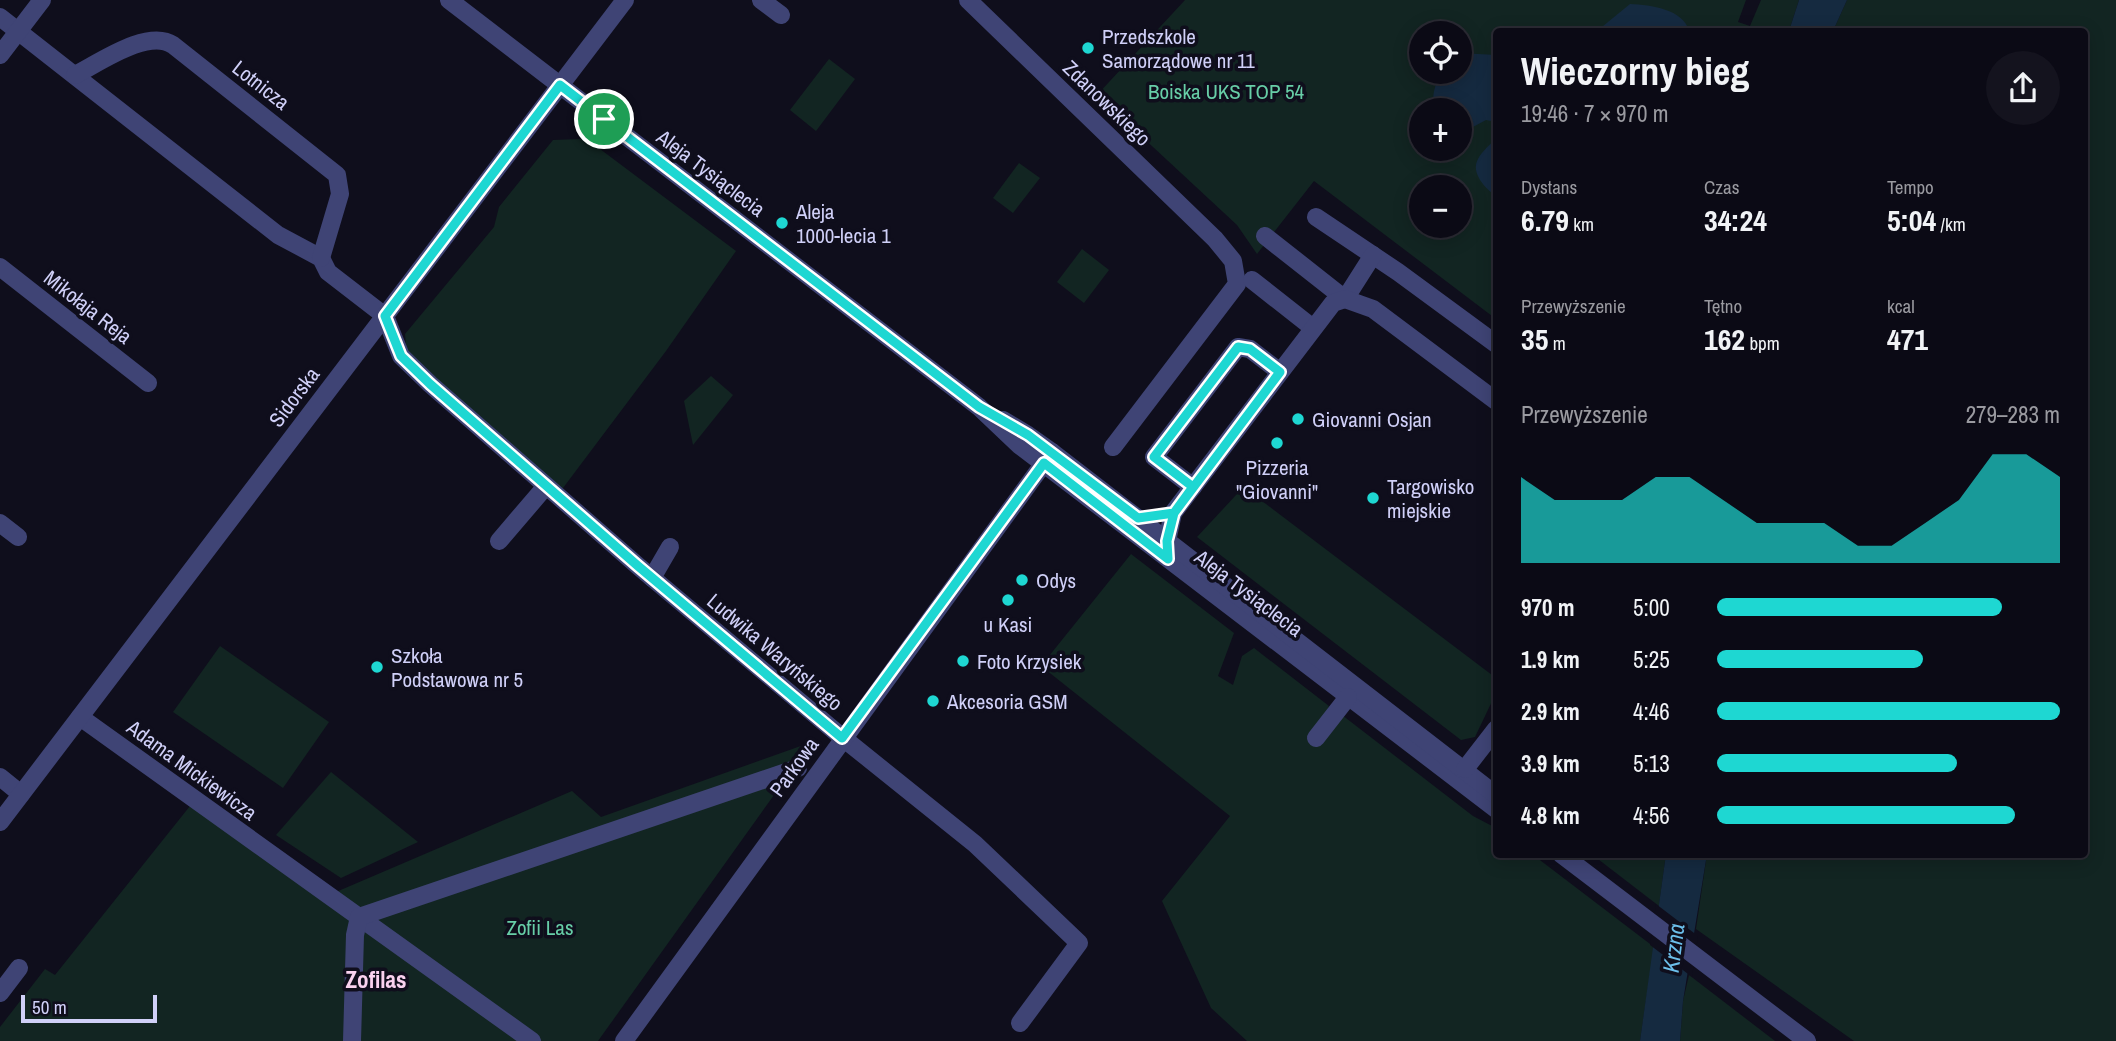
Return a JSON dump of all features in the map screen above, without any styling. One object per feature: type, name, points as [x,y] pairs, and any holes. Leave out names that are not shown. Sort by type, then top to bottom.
[{"type":"street","points":[[0,55],[42,0]]},
{"type":"street","name":"Aleja Tysiąclecia","points":[[449,0],[979,407],[1019,445],[1048,458],[1138,518],[1167,550],[1465,769],[1493,792]]},
{"type":"street","name":"Sidorska","points":[[0,822],[625,0]]},
{"type":"street","points":[[761,0],[782,15]]},
{"type":"street","name":"Zdanowskiego","points":[[968,0],[1215,239],[1233,261],[1237,285],[1113,447]]},
{"type":"street","points":[[0,17],[278,234],[321,258],[328,272],[385,316]]},
{"type":"street","name":"Lotnicza","points":[[75,75],[142,41],[161,40],[173,45],[337,175],[340,194],[321,258]]},
{"type":"street","points":[[1316,217],[1493,342]]},
{"type":"street","points":[[1265,236],[1345,299],[1373,309],[1493,399]]},
{"type":"street","points":[[1167,550],[1174,513],[1313,328],[1333,303],[1345,299],[1373,255]]},
{"type":"street","name":"Mikołaja Reja","points":[[0,267],[148,383]]},
{"type":"street","points":[[1252,280],[1313,328]]},
{"type":"street","name":"Ludwika Waryńskiego","points":[[385,316],[401,356],[652,578],[842,738],[975,844],[1079,943],[1020,1023]]},
{"type":"street","points":[[1193,487],[1154,457],[1162,446],[1238,347],[1250,349],[1280,372]]},
{"type":"street","name":"Aleja Tysiąclecia","points":[[1048,458],[1167,550],[1348,697],[1493,807]]},
{"type":"street","name":"Parkowa","points":[[624,1041],[1048,458]]},
{"type":"street","points":[[499,541],[546,486]]},
{"type":"street","points":[[1138,518],[1174,513]]},
{"type":"street","points":[[0,523],[18,537]]},
{"type":"street","points":[[652,578],[670,547]]},
{"type":"street","points":[[1316,738],[1348,697]]},
{"type":"street","name":"Adama Mickiewicza","points":[[80,717],[532,1041]]},
{"type":"street","points":[[1465,769],[1493,733]]},
{"type":"street","points":[[352,1041],[355,935],[359,917],[797,768]]},
{"type":"street","points":[[0,777],[21,794]]},
{"type":"street","points":[[1566,858],[1807,1041]]},
{"type":"street","points":[[0,992],[19,968]]},
{"type":"green space","name":"Boiska UKS TOP 54","points":[[1185,0],[1746,0],[1738,22],[1750,26],[1761,0],[1799,0],[1790,28],[1493,28],[1493,317],[1314,181],[1257,254],[1237,225],[1097,95]]},
{"type":"green space","points":[[1847,0],[2116,0],[2116,1041],[1854,1041],[1696,929],[1706,858],[2088,858],[2088,28],[1834,28]]},
{"type":"green space","points":[[829,59],[855,79],[816,131],[790,110]]},
{"type":"green space","points":[[581,139],[592,143],[736,251],[666,351],[557,496],[401,356],[406,345],[405,334],[494,227],[499,207],[553,140]]},
{"type":"green space","points":[[1019,163],[1040,178],[1013,213],[993,198]]},
{"type":"green space","points":[[1082,249],[1109,270],[1084,303],[1057,282]]},
{"type":"green space","points":[[711,376],[733,395],[693,445],[684,401]]},
{"type":"green space","points":[[1237,494],[1262,501],[1493,676],[1493,699],[1475,737],[1461,740],[1197,537]]},
{"type":"green space","points":[[1131,554],[1234,633],[1218,676],[1233,685],[1242,656],[1254,648],[1329,706],[1324,720],[1342,715],[1473,816],[1493,826],[1493,858],[1537,858],[1654,947],[1640,1041],[1247,1041],[1211,1008],[1162,901],[1230,816],[1041,666]]},
{"type":"green space","points":[[220,646],[329,722],[283,788],[173,712]]},
{"type":"green space","name":"Zofii Las","points":[[812,742],[598,1041],[0,1041],[0,1027],[45,969],[55,975],[190,806],[336,892],[572,791],[601,817]]},
{"type":"green space","points":[[331,772],[418,842],[341,878],[276,835]]},
{"type":"green space","points":[[1597,858],[1665,858],[1659,906]]},
{"type":"green space","points":[[1689,975],[1775,1041],[1680,1041],[1683,1001]]},
{"type":"water","points":[[1799,0],[1847,0],[1834,28],[1790,28]]},
{"type":"water","points":[[1630,4],[1656,7],[1673,13],[1688,28],[1601,28]]},
{"type":"water","points":[[1472,54],[1493,55],[1493,121],[1486,120],[1472,127],[1472,98],[1433,98],[1436,84],[1472,84]]},
{"type":"water","points":[[1493,141],[1493,193],[1484,185],[1476,170],[1480,156]]},
{"type":"water","name":"Krzna","points":[[1665,858],[1706,858],[1683,1001],[1680,1041],[1640,1041]]},
{"type":"pier","points":[[1656,904],[1698,936],[1692,977],[1650,945]]},
{"type":"place","name":"Przedszkole Samorządowe nr 11","points":[[1088,48]]},
{"type":"place","name":"Aleja 1000-lecia 1","points":[[782,223]]},
{"type":"place","name":"Giovanni Osjan","points":[[1298,419]]},
{"type":"place","name":"Pizzeria \"Giovanni\"","points":[[1277,443]]},
{"type":"place","name":"Targowisko miejskie","points":[[1373,498]]},
{"type":"place","name":"Odys","points":[[1022,580]]},
{"type":"place","name":"u Kasi","points":[[1008,600]]},
{"type":"place","name":"Foto Krzysiek","points":[[963,661]]},
{"type":"place","name":"Szkoła Podstawowa nr 5","points":[[377,667]]},
{"type":"place","name":"Akcesoria GSM","points":[[933,701]]},
{"type":"district","name":"Zofilas","points":[[376,979]]},
{"type":"route","points":[[604,119],[560,85],[385,316],[401,356],[430,384],[638,566],[842,738],[1044,463],[1168,559],[1167,541],[1174,513],[1280,372],[1250,349],[1238,347],[1154,457],[1193,487],[1174,513],[1138,518],[1028,435],[979,407],[604,119]]}]
